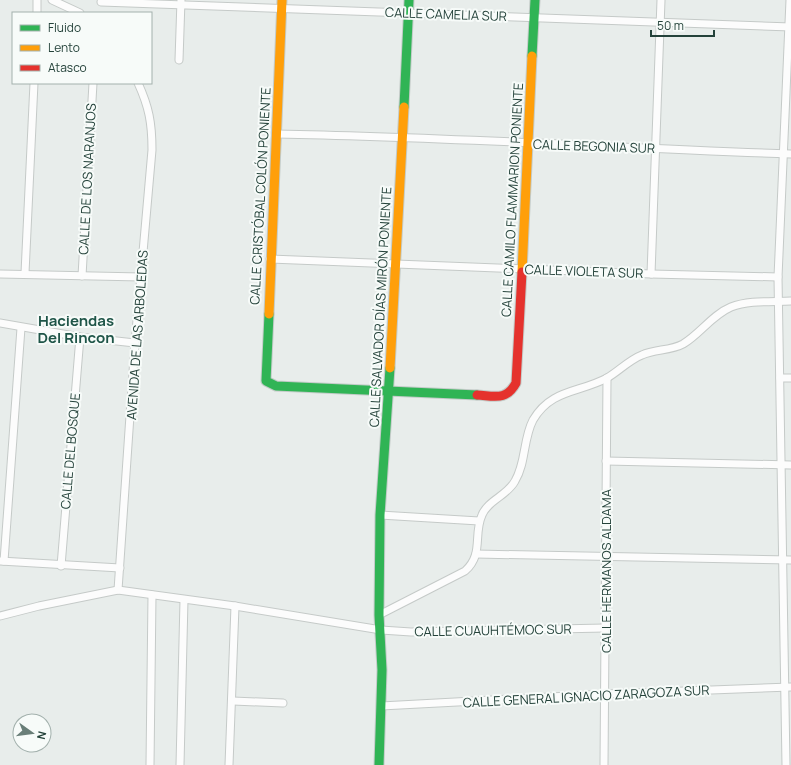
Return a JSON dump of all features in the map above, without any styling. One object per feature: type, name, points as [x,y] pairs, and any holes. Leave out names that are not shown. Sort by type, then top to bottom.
[{"type":"street","points":[[37,12],[38,0]]},
{"type":"street","points":[[52,0],[78,12]]},
{"type":"street","name":"CALLE SALVADOR DÍAS MIRÓN PONIENTE","points":[[379,765],[381,706],[381,630],[378,615],[380,515],[389,390],[409,0]]},
{"type":"street","name":"CALLE CAMILO FLAMMARION PONIENTE","points":[[389,390],[503,396],[511,392],[516,383],[535,0]]},
{"type":"street","points":[[651,274],[661,0]]},
{"type":"street","points":[[786,765],[788,688],[787,560],[781,465],[778,277],[787,154],[790,0]]},
{"type":"street","name":"CALLE CAMELIA SUR","points":[[101,2],[122,1],[282,4],[408,14],[534,17],[790,27]]},
{"type":"street","points":[[179,60],[181,3]]},
{"type":"street","name":"CALLE CRISTÓBAL COLÓN PONIENTE","points":[[282,4],[265,377],[268,384],[276,386],[389,390]]},
{"type":"street","points":[[25,273],[34,84]]},
{"type":"street","name":"CALLE DE LOS NARANJOS","points":[[82,276],[93,84]]},
{"type":"street","name":"AVENIDA DE LAS ARBOLEDAS","points":[[118,590],[152,126],[148,104],[138,84]]},
{"type":"street","name":"CALLE BEGONIA SUR","points":[[277,134],[403,136],[527,144],[787,154]]},
{"type":"street","name":"CALLE VIOLETA SUR","points":[[270,259],[651,274],[778,277]]},
{"type":"street","points":[[0,274],[25,273],[141,277]]},
{"type":"street","points":[[378,615],[465,571],[471,566],[476,554],[479,521],[486,507],[510,489],[516,480],[528,433],[540,409],[549,401],[558,395],[607,378],[625,364],[642,355],[681,345],[723,311],[732,307],[749,303],[791,301]]},
{"type":"street","points":[[0,323],[21,328],[80,337],[135,343]]},
{"type":"street","points":[[21,328],[2,561],[61,566],[120,568]]},
{"type":"street","name":"CALLE DEL BOSQUE","points":[[61,566],[80,337]]},
{"type":"street","name":"CALLE HERMANOS ALDAMA","points":[[604,765],[606,694],[605,628],[607,378]]},
{"type":"street","points":[[780,378],[791,378]]},
{"type":"street","points":[[606,461],[791,465]]},
{"type":"street","points":[[380,515],[479,521]]},
{"type":"street","points":[[476,554],[787,560]]},
{"type":"street","name":"CALLE CUAUHTÉMOC SUR","points":[[0,616],[39,606],[118,590],[235,606],[381,630],[410,632],[605,628]]},
{"type":"street","points":[[150,765],[152,595]]},
{"type":"street","points":[[180,765],[184,600]]},
{"type":"street","points":[[229,765],[233,701],[235,606]]},
{"type":"street","name":"CALLE GENERAL IGNACIO ZARAGOZA SUR","points":[[381,706],[606,694],[788,688]]},
{"type":"street","points":[[233,701],[283,703]]},
{"type":"traffic: fast","points":[[404,107],[409,0]]},
{"type":"traffic: fast","points":[[532,56],[535,0]]},
{"type":"traffic: fast","points":[[269,314],[266,381],[276,386],[477,395]]},
{"type":"traffic: fast","points":[[379,765],[382,670],[379,615],[380,515],[390,368]]},
{"type":"traffic: slow","points":[[269,314],[282,0]]},
{"type":"traffic: slow","points":[[522,272],[532,56]]},
{"type":"traffic: slow","points":[[390,368],[404,107]]},
{"type":"traffic: jam","points":[[477,395],[504,395],[508,393],[516,383],[522,272]]},
{"type":"district","name":"Haciendas Del Rincon","points":[[76,328]]}]
